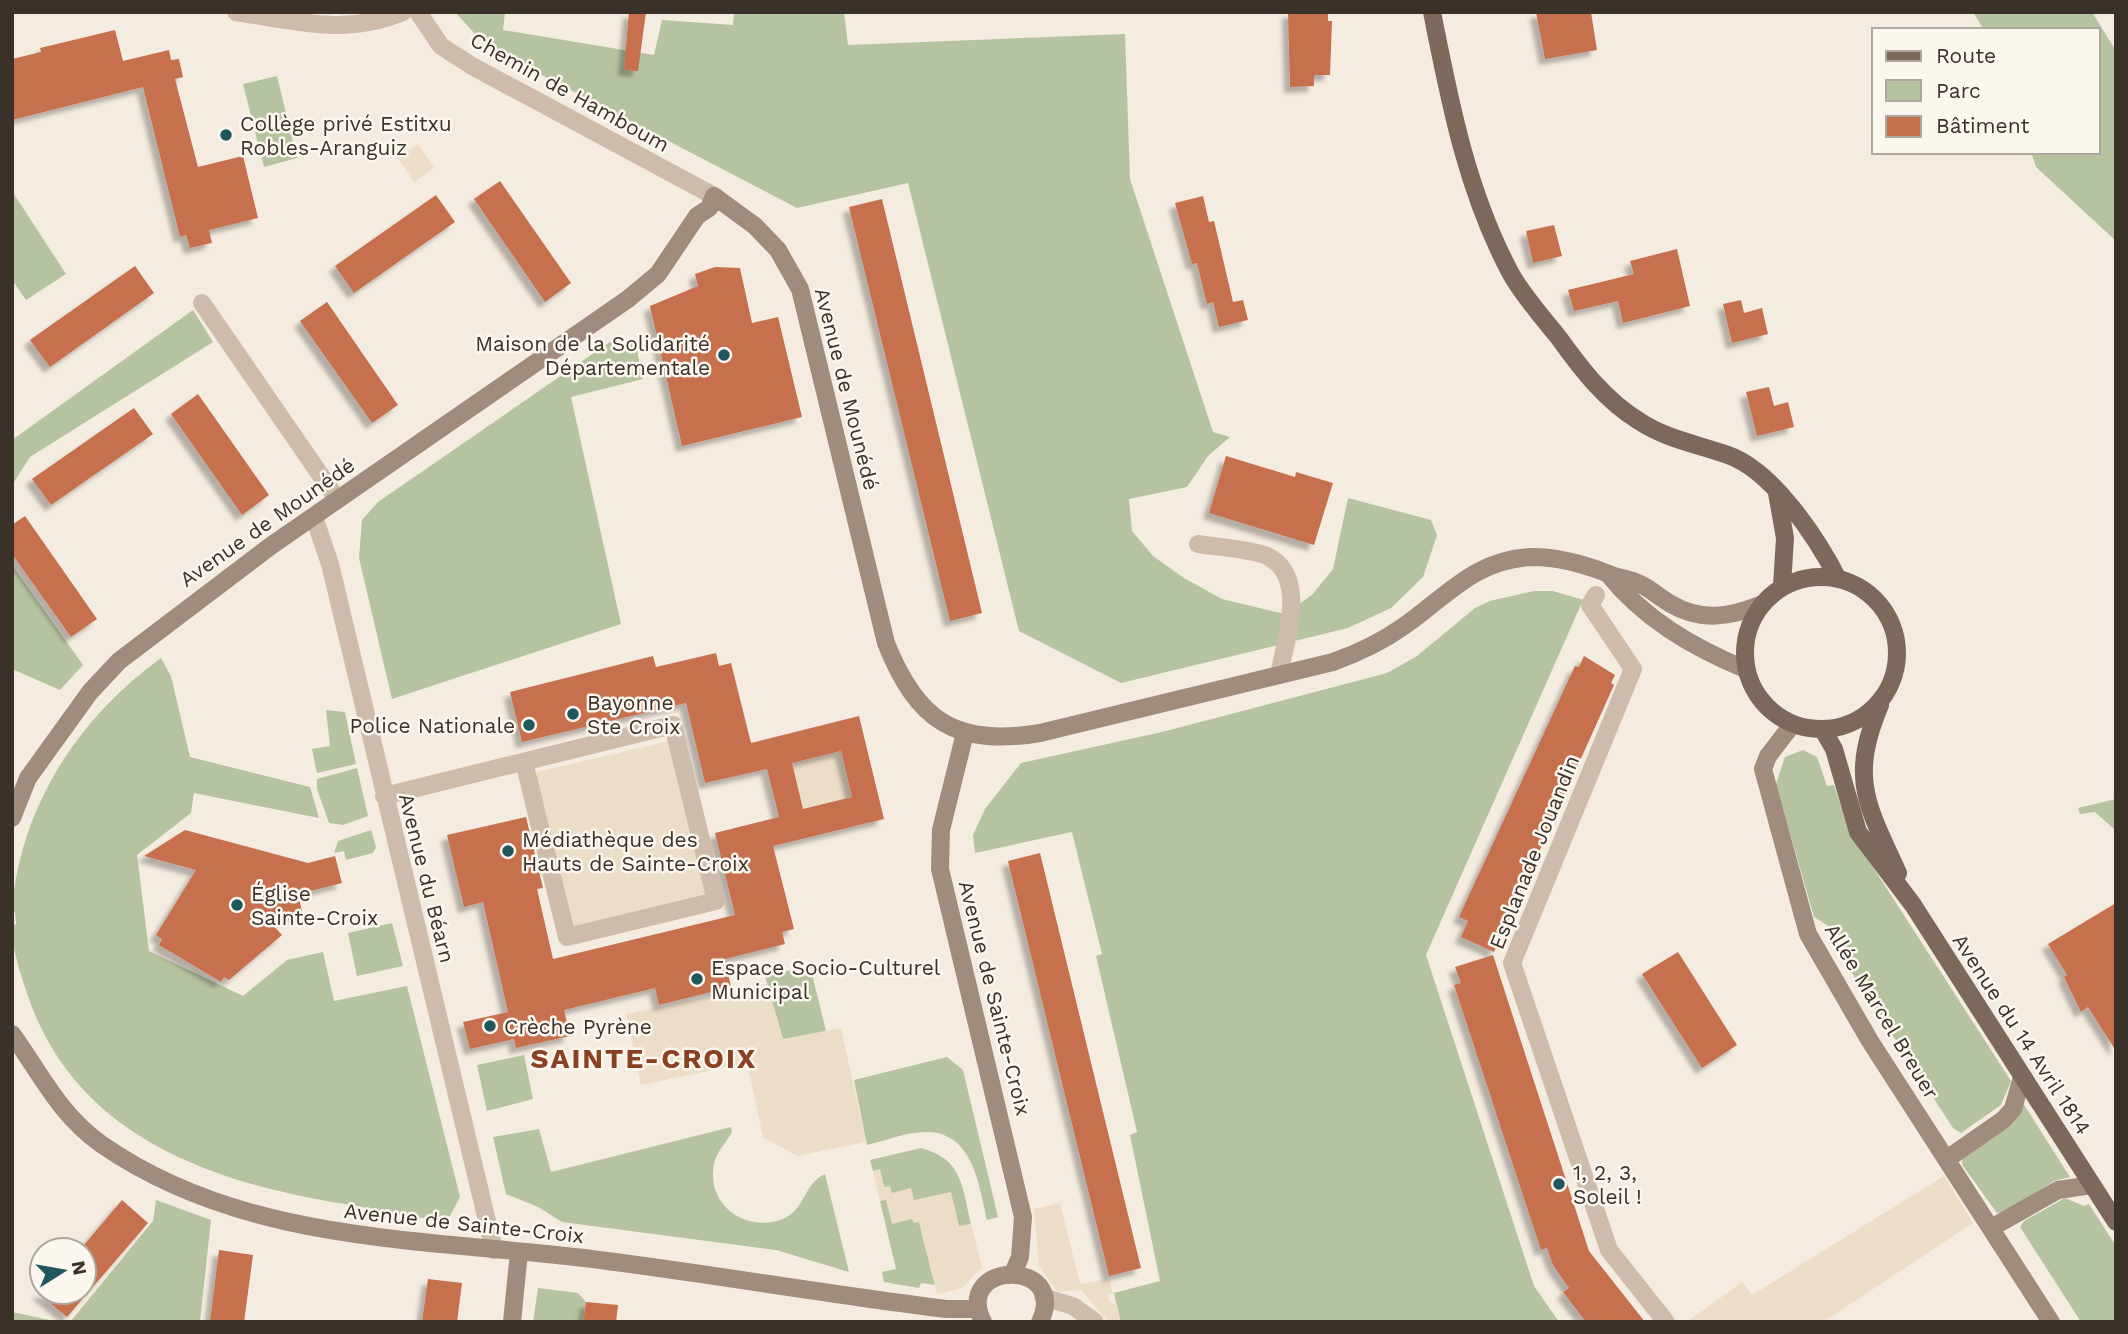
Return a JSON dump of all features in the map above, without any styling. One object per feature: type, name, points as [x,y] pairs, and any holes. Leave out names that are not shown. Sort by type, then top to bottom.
[{"type":"main road","points":[[1432,12],[1467,168],[1485,219],[1513,277],[1607,398],[1640,422],[1667,437],[1730,455],[1760,474],[1819,542],[1838,579]]},
{"type":"main road","points":[[1777,493],[1785,538],[1782,586]]},
{"type":"main road","points":[[1814,577],[1838,579],[1874,597],[1888,616],[1895,636],[1897,657],[1893,678],[1884,697],[1867,714],[1847,726],[1823,730],[1792,725],[1774,714],[1759,699],[1745,669],[1745,641],[1751,621],[1762,604],[1782,586],[1814,577]]},
{"type":"main road","name":"Avenue du 14 Avril 1814","points":[[1884,697],[1869,731],[1862,761],[1864,792],[1913,905]]},
{"type":"main road","name":"Avenue du 14 Avril 1814","points":[[1823,730],[1834,749],[1858,832],[1913,905],[2116,1222]]},
{"type":"street","points":[[236,12],[342,28],[368,24],[403,12]]},
{"type":"street","name":"Chemin de Hamboum","points":[[418,12],[441,46],[472,66],[714,196]]},
{"type":"street","name":"Avenue de Mounédé","points":[[12,818],[28,778],[90,692],[120,661],[201,597],[337,499],[474,408],[628,299],[658,274],[697,216],[709,208],[714,196],[755,226],[778,250],[800,289],[886,643],[897,671],[914,699],[942,721],[965,733],[993,738],[1040,733],[1333,662],[1358,653],[1404,626],[1470,574],[1530,557],[1566,559],[1639,583],[1672,605],[1701,616],[1716,617],[1740,613],[1762,604]]},
{"type":"street","points":[[202,303],[337,499]]},
{"type":"street","name":"Avenue du Béarn","points":[[314,517],[330,564],[494,1250]]},
{"type":"street","points":[[1198,544],[1268,556],[1284,572],[1294,595],[1279,675]]},
{"type":"street","points":[[1608,574],[1629,600],[1696,648],[1745,669]]},
{"type":"street","name":"Esplanade Jouandin","points":[[1596,594],[1590,605],[1633,668],[1512,963],[1609,1250],[1666,1322]]},
{"type":"street","points":[[384,796],[673,725],[716,901],[567,937],[524,762]]},
{"type":"street","name":"Allée Marcel Breuer","points":[[1792,725],[1768,756],[1763,769],[1808,934],[1865,1034],[2051,1322]]},
{"type":"street","name":"Avenue de Sainte-Croix","points":[[965,733],[941,830],[940,869],[1023,1217],[1020,1258],[1013,1273]]},
{"type":"street","name":"Avenue de Sainte-Croix","points":[[12,1034],[32,1069],[77,1124],[142,1170],[181,1189],[234,1209],[311,1228],[679,1270],[981,1316]]},
{"type":"street","points":[[1947,1159],[2003,1120],[2013,1109],[2022,1077]]},
{"type":"street","points":[[1991,1228],[2058,1191],[2092,1185]]},
{"type":"street","points":[[512,1322],[519,1252]]},
{"type":"street","points":[[981,1316],[979,1298],[991,1279],[1013,1273],[1032,1280],[1043,1297],[1044,1308],[1040,1322]]},
{"type":"street","points":[[1043,1297],[1073,1306],[1095,1322]]},
{"type":"green space","points":[[455,12],[505,12],[503,30],[654,55],[662,20],[733,25],[734,12],[844,12],[848,45],[1125,34],[1130,179],[1213,432],[1230,437],[1208,456],[1187,487],[1129,499],[1132,531],[1153,556],[1184,578],[1222,599],[1285,614],[1312,595],[1333,569],[1348,498],[1431,520],[1437,535],[1423,577],[1391,608],[1348,628],[1121,683],[1019,631],[908,183],[797,208],[513,60],[476,35]]},
{"type":"green space","points":[[1973,12],[2092,12],[2116,51],[2116,241],[2036,167],[2032,154],[2100,154],[2100,28],[1983,28]]},
{"type":"green space","points":[[277,76],[297,158],[264,167],[243,84]]},
{"type":"green space","points":[[12,191],[66,274],[26,300],[12,280]]},
{"type":"green space","points":[[193,310],[213,342],[30,457],[12,485],[12,440]]},
{"type":"green space","points":[[620,335],[636,345],[643,379],[571,397],[621,624],[392,699],[359,558],[362,520],[378,502]]},
{"type":"green space","points":[[12,565],[83,665],[60,690],[12,669]]},
{"type":"green space","points":[[1534,591],[1553,591],[1583,600],[1426,955],[1534,1286],[1559,1322],[1120,1322],[1114,1293],[1160,1281],[1130,1135],[1137,1132],[1096,956],[1102,954],[1072,832],[975,853],[973,835],[985,809],[1021,763],[1162,732],[1387,673],[1417,656],[1475,608],[1490,601]]},
{"type":"green space","points":[[161,658],[171,676],[190,757],[310,787],[319,818],[194,793],[191,813],[137,855],[149,951],[243,996],[287,960],[323,952],[334,1001],[407,986],[460,1197],[450,1216],[418,1217],[305,1197],[206,1169],[160,1148],[119,1121],[82,1088],[52,1048],[29,999],[12,935],[12,926],[16,924],[15,912],[12,910],[17,872],[27,836],[58,768],[79,737],[104,708]]},
{"type":"green space","points":[[326,710],[345,712],[356,764],[317,773],[312,749],[330,746]]},
{"type":"green space","points":[[1803,750],[1817,757],[1827,786],[1834,785],[1849,830],[2011,1081],[2001,1105],[1961,1133],[1953,1128],[1835,947],[1830,927],[1814,917],[1776,784],[1785,757]]},
{"type":"green space","points":[[357,768],[368,816],[343,825],[329,823],[317,789],[317,779]]},
{"type":"green space","points":[[2116,799],[2116,831],[2095,812],[2080,814],[2078,808]]},
{"type":"green space","points":[[371,830],[376,847],[373,853],[346,860],[344,851],[334,853],[338,841]]},
{"type":"green space","points":[[392,923],[403,966],[357,976],[348,933]]},
{"type":"green space","points":[[810,966],[826,1031],[783,1040],[765,976]]},
{"type":"green space","points":[[524,1055],[533,1099],[487,1111],[477,1065]]},
{"type":"green space","points":[[947,1057],[963,1070],[998,1217],[987,1220],[971,1162],[954,1140],[941,1134],[918,1132],[867,1145],[854,1080]]},
{"type":"green space","points":[[2023,1103],[2070,1177],[2054,1181],[2005,1212],[1997,1213],[1963,1166],[1961,1156]]},
{"type":"green space","points":[[731,1127],[732,1132],[715,1160],[715,1189],[721,1201],[741,1218],[754,1222],[783,1219],[796,1209],[813,1184],[825,1174],[849,1272],[776,1250],[562,1222],[538,1207],[506,1194],[493,1137],[539,1129],[551,1172]]},
{"type":"green space","points":[[921,1148],[935,1153],[953,1167],[962,1187],[971,1224],[959,1227],[914,1200],[892,1193],[884,1187],[880,1170],[873,1171],[870,1160]]},
{"type":"green space","points":[[2065,1198],[2084,1206],[2089,1204],[2116,1246],[2116,1322],[2081,1322],[2020,1227],[2024,1221]]},
{"type":"green space","points":[[886,1199],[919,1222],[935,1285],[921,1283],[919,1288],[884,1282],[882,1272],[896,1269],[880,1201]]},
{"type":"green space","points":[[156,1200],[211,1220],[200,1322],[70,1322],[83,1306],[98,1306],[98,1288],[153,1221]]},
{"type":"green space","points":[[538,1288],[578,1293],[586,1302],[583,1322],[533,1322]]},
{"type":"green space","points":[[12,1312],[59,1322],[12,1322]]},
{"type":"shaded area","points":[[418,144],[434,168],[414,182],[398,158]]},
{"type":"shaded area","points":[[670,741],[706,894],[569,928],[532,773]]},
{"type":"shaded area","points":[[841,751],[852,797],[803,809],[792,763]]},
{"type":"shaded area","points":[[767,984],[783,1039],[841,1028],[866,1142],[797,1156],[763,1137],[747,1063],[641,1085],[626,1014]]},
{"type":"shaded area","points":[[880,1169],[884,1187],[890,1186],[892,1193],[911,1188],[914,1200],[951,1192],[959,1226],[971,1224],[982,1267],[962,1288],[937,1294],[919,1222],[914,1223],[912,1219],[892,1224],[886,1200],[880,1201],[873,1171]]},
{"type":"shaded area","points":[[1944,1176],[1973,1223],[1823,1322],[1687,1322],[1742,1282],[1752,1295]]},
{"type":"shaded area","points":[[1060,1203],[1080,1284],[1109,1279],[1113,1294],[1108,1295],[1109,1302],[1117,1305],[1121,1322],[1108,1322],[1081,1290],[1057,1292],[1039,1265],[1034,1209]]},
{"type":"building","points":[[629,12],[646,12],[638,71],[624,70]]},
{"type":"building","points":[[1288,12],[1328,12],[1328,21],[1332,21],[1330,75],[1314,75],[1314,86],[1290,87]]},
{"type":"building","points":[[1536,12],[1591,12],[1597,50],[1545,59]]},
{"type":"building","points":[[115,30],[123,61],[169,50],[171,60],[179,59],[183,77],[175,79],[198,167],[243,156],[258,218],[209,230],[212,243],[190,248],[186,235],[180,237],[143,87],[12,120],[12,59],[41,52],[40,48]]},
{"type":"building","points":[[500,181],[571,283],[545,302],[474,199]]},
{"type":"building","points":[[436,195],[455,222],[354,293],[335,266]]},
{"type":"building","points":[[1203,196],[1209,222],[1214,221],[1233,302],[1243,300],[1248,320],[1219,327],[1213,302],[1207,304],[1197,263],[1192,264],[1175,203]]},
{"type":"building","points":[[882,199],[982,613],[950,621],[849,207]]},
{"type":"building","points":[[1554,225],[1562,256],[1533,263],[1526,231]]},
{"type":"building","points":[[1677,249],[1690,306],[1623,323],[1618,301],[1574,311],[1568,290],[1634,274],[1630,261]]},
{"type":"building","points":[[135,266],[154,293],[50,367],[30,340]]},
{"type":"building","name":"Maison de la Solidarité Départementale","points":[[715,267],[740,268],[752,323],[778,317],[802,417],[682,446],[650,306],[698,286],[695,274]]},
{"type":"building","points":[[1741,300],[1744,313],[1762,308],[1768,334],[1732,343],[1723,304]]},
{"type":"building","points":[[327,302],[398,405],[372,423],[300,321]]},
{"type":"building","points":[[1769,387],[1774,406],[1788,402],[1794,427],[1757,436],[1746,392]]},
{"type":"building","points":[[198,394],[269,495],[242,515],[171,414]]},
{"type":"building","points":[[134,408],[153,434],[51,505],[32,479]]},
{"type":"building","points":[[1226,456],[1295,477],[1296,472],[1333,483],[1314,545],[1209,513]]},
{"type":"building","points":[[25,516],[97,619],[71,637],[12,554],[12,525]]},
{"type":"building","points":[[716,653],[719,666],[731,663],[751,743],[859,716],[884,819],[773,846],[794,929],[782,932],[785,944],[725,959],[731,987],[659,1005],[655,988],[564,1010],[570,1036],[516,1048],[514,1039],[470,1049],[463,1022],[508,1012],[483,902],[464,907],[447,835],[526,817],[543,888],[537,889],[553,959],[735,915],[715,833],[779,817],[767,769],[705,783],[686,703],[522,742],[510,692],[653,656],[656,667]],"holes":[[[841,751],[852,797],[803,809],[792,763]]]},
{"type":"building","points":[[1584,656],[1615,675],[1611,683],[1614,685],[1494,952],[1461,937],[1468,921],[1459,917],[1575,666],[1579,667]]},
{"type":"building","name":"Église Sainte-Croix","points":[[185,830],[308,863],[335,856],[342,883],[298,894],[303,916],[271,923],[282,935],[229,980],[224,977],[221,982],[159,945],[162,939],[156,935],[196,870],[144,856]]},
{"type":"building","points":[[1040,853],[1141,1268],[1109,1276],[1008,861]]},
{"type":"building","points":[[2116,903],[2116,1051],[2088,1007],[2081,1012],[2064,977],[2067,975],[2048,944]]},
{"type":"building","points":[[1678,952],[1737,1045],[1702,1068],[1642,974]]},
{"type":"building","points":[[1493,955],[1589,1251],[1645,1322],[1586,1322],[1563,1292],[1569,1288],[1553,1265],[1547,1248],[1541,1250],[1454,985],[1461,983],[1455,967]]},
{"type":"building","points":[[122,1200],[148,1223],[98,1281],[98,1236],[92,1236]]},
{"type":"building","points":[[219,1250],[253,1255],[244,1322],[210,1322]]},
{"type":"building","points":[[428,1279],[462,1283],[457,1322],[422,1322]]},
{"type":"building","points":[[586,1302],[618,1305],[616,1322],[583,1322]]},
{"type":"building","points":[[54,1306],[76,1306],[67,1317]]},
{"type":"place","name":"Collège privé Estitxu Robles-Aranguiz","points":[[226,135]]},
{"type":"place","name":"Maison de la Solidarité Départementale","points":[[724,355]]},
{"type":"place","name":"Bayonne Ste Croix","points":[[573,714]]},
{"type":"place","name":"Police Nationale","points":[[529,725]]},
{"type":"place","name":"Médiathèque des Hauts de Sainte-Croix","points":[[508,851]]},
{"type":"place","name":"Église Sainte-Croix","points":[[237,905]]},
{"type":"place","name":"Espace Socio-Culturel Municipal","points":[[697,979]]},
{"type":"place","name":"Crèche Pyrène","points":[[490,1026]]},
{"type":"place","name":"1, 2, 3, Soleil !","points":[[1559,1184]]},
{"type":"district","name":"SAINTE-CROIX","points":[[644,1058]]}]
